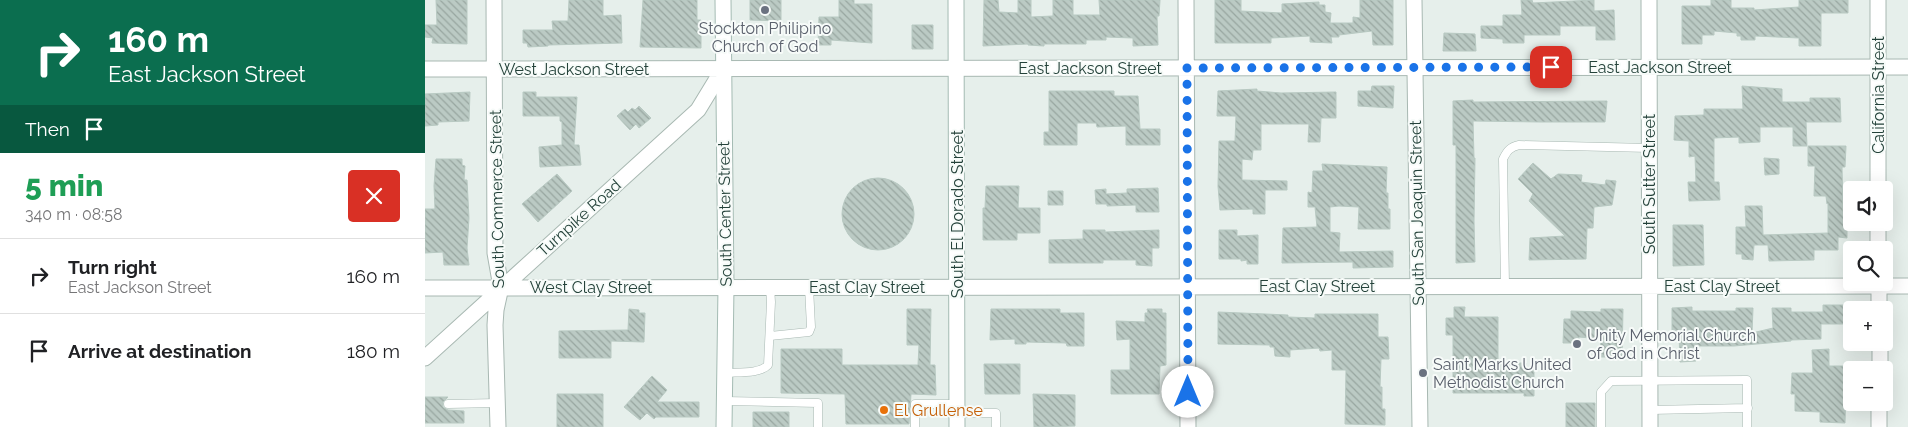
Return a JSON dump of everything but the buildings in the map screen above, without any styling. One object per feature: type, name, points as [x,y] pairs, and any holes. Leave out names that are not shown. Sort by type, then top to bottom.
[{"type":"street","name":"South Commerce Street","points":[[494,0],[495,253],[501,287],[495,325],[498,427]]},
{"type":"street","name":"South Center Street","points":[[723,0],[726,287],[724,427]]},
{"type":"street","name":"South El Dorado Street","points":[[956,0],[957,415]]},
{"type":"street","points":[[1186,0],[1188,427]]},
{"type":"street","name":"South San Joaquin Street","points":[[1414,0],[1420,427]]},
{"type":"street","name":"South Sutter Street","points":[[1649,0],[1650,427]]},
{"type":"street","name":"California Street","points":[[1878,0],[1878,181]]},
{"type":"street","name":"East Jackson Street","points":[[723,69],[1908,66]]},
{"type":"street","name":"West Jackson Street","points":[[425,69],[723,69]]},
{"type":"street","name":"Turnpike Road","points":[[425,358],[698,110],[723,69]]},
{"type":"street","name":"East Clay Street","points":[[726,287],[1843,284]]},
{"type":"street","name":"East Clay Street","points":[[1893,285],[1908,286]]},
{"type":"street","name":"West Clay Street","points":[[425,288],[726,287]]},
{"type":"street","points":[[1879,411],[1879,427]]},
{"type":"lane","points":[[1505,286],[1503,159],[1506,152],[1512,147],[1526,144],[1649,148]]},
{"type":"lane","points":[[726,373],[765,368],[768,365],[770,287]]},
{"type":"lane","points":[[770,336],[809,332],[811,327],[809,287]]},
{"type":"lane","points":[[1601,427],[1601,392],[1611,382],[1747,380],[1747,427]]},
{"type":"lane","points":[[725,401],[818,403],[818,427]]},
{"type":"lane","points":[[448,404],[497,403]]},
{"type":"lane","points":[[915,427],[915,404],[957,415],[996,413],[996,427]]},
{"type":"lane","points":[[1650,410],[1748,408]]},
{"type":"place","name":"Stockton Philipino Church of God","points":[[765,10]]},
{"type":"place","name":"Unity Memorial Church of God in Christ","points":[[1577,344]]},
{"type":"place","name":"Saint Marks United Methodist Church","points":[[1423,373]]},
{"type":"place","name":"El Grullense","points":[[884,410]]},
{"type":"route","points":[[1188,392],[1187,68],[1551,67]]}]
